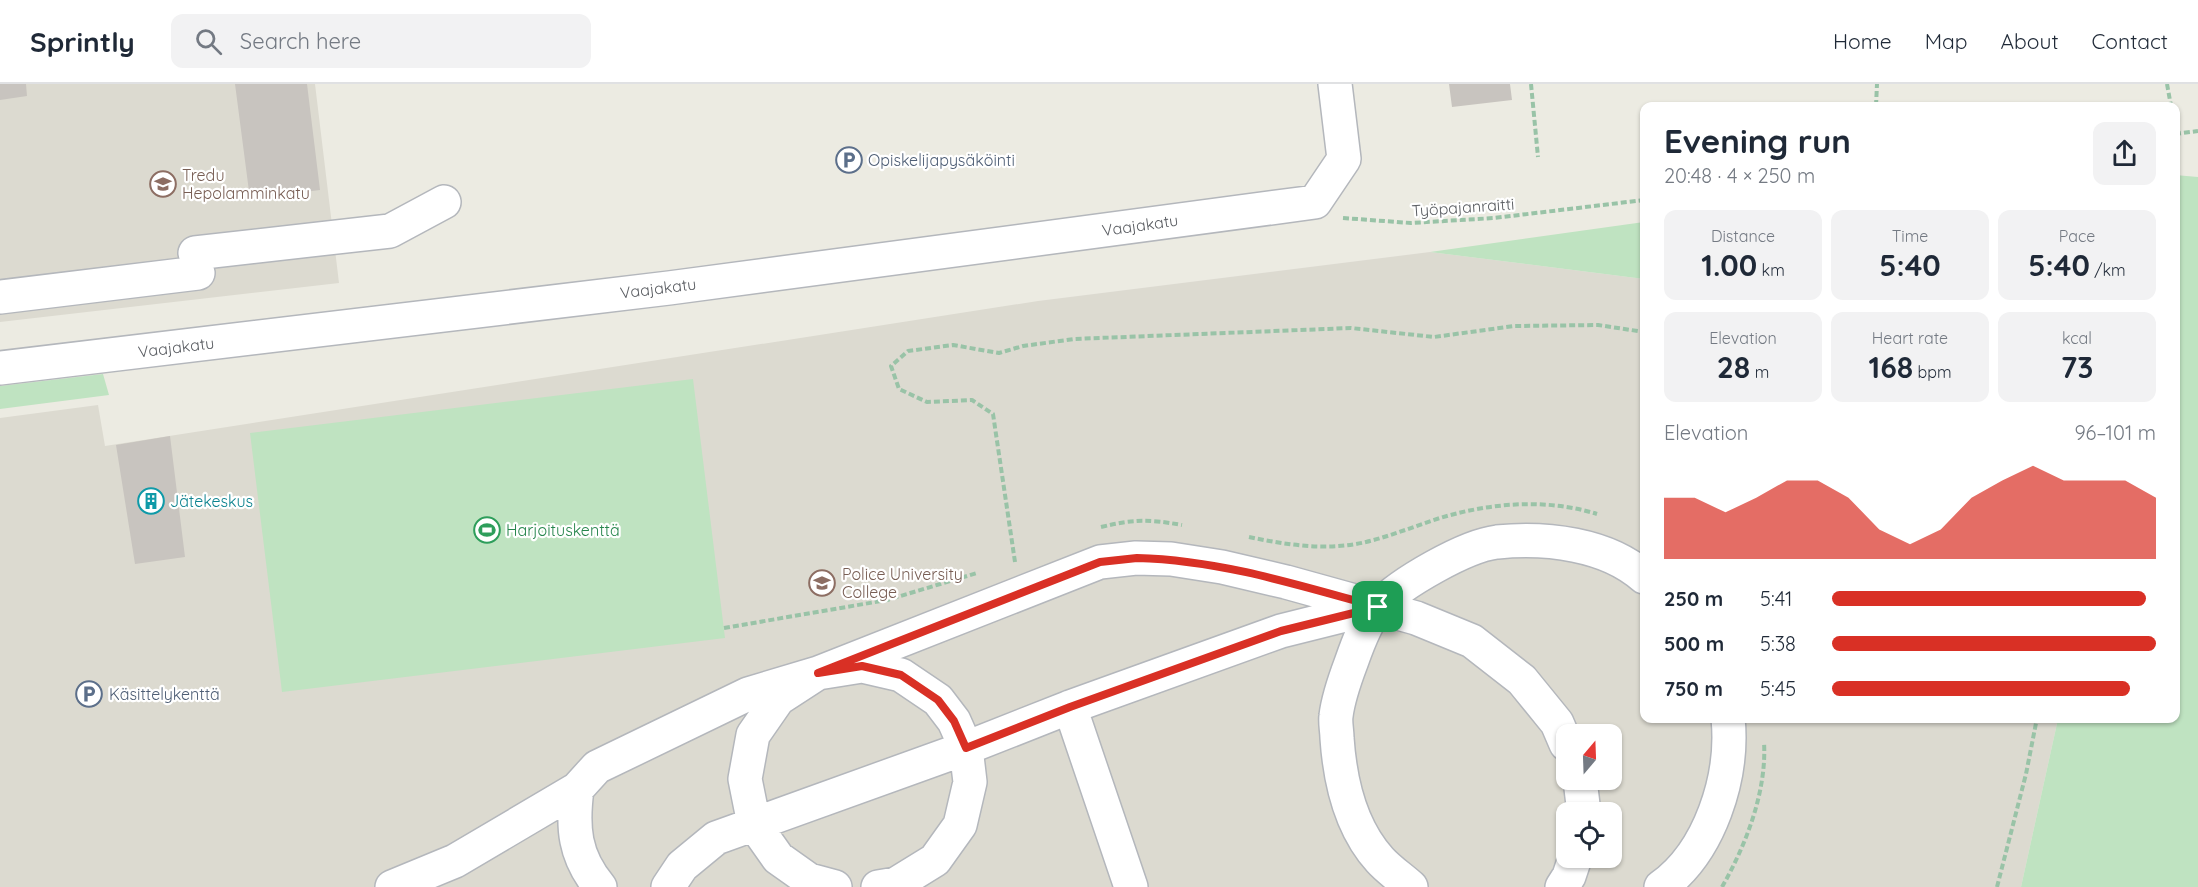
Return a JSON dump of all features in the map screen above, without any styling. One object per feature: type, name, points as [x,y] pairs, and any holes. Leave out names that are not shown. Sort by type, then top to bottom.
[{"type":"street","points":[[1315,202],[1344,159],[1335,84]]},
{"type":"street","points":[[0,297],[390,231],[444,202]]},
{"type":"street","name":"Vaajakatu","points":[[0,368],[669,288],[1315,202]]},
{"type":"street","points":[[1411,887],[1379,860],[1354,822],[1339,772],[1336,716],[1360,639],[1378,607],[1420,575],[1456,556],[1496,542],[1547,542],[1595,550],[1632,566],[1640,573]]},
{"type":"street","points":[[392,887],[455,861],[577,789],[597,767],[737,699],[818,673],[1100,562],[1137,558],[1171,559],[1286,582],[1416,618],[1472,641],[1522,680],[1557,724]]},
{"type":"street","points":[[668,887],[682,866],[716,838],[1281,631],[1378,607]]},
{"type":"street","points":[[835,887],[809,880],[778,858],[754,824],[745,779],[753,735],[778,699],[818,673],[862,666],[901,675],[938,700],[954,721],[966,748],[970,782],[960,825],[935,860],[896,884],[878,887]]},
{"type":"street","points":[[1070,707],[1131,887]]},
{"type":"street","points":[[1661,887],[1689,859],[1715,818],[1726,768],[1730,738],[1728,723]]},
{"type":"street","points":[[577,789],[573,817],[577,844],[593,878],[600,887]]},
{"type":"street","points":[[1562,887],[1572,868]]},
{"type":"path","points":[[1531,84],[1538,157]]},
{"type":"path","points":[[1876,102],[1877,84]]},
{"type":"path","points":[[2167,84],[2170,102]]},
{"type":"path","points":[[2180,134],[2198,131]]},
{"type":"path","name":"Työpajanraitti","points":[[1315,202],[1332,217],[1411,223],[1494,218],[1640,200]]},
{"type":"path","points":[[1015,565],[993,414],[972,400],[927,402],[900,389],[891,366],[908,351],[953,345],[999,353],[1023,346],[1074,339],[1351,328],[1434,338],[1515,326],[1598,325],[1640,331]]},
{"type":"path","points":[[1996,887],[2026,774],[2036,723]]},
{"type":"shaded area","name":"Tredu Hepolamminkatu","points":[[0,84],[315,84],[339,283],[0,322]]},
{"type":"shaded area","name":"Police University College","points":[[1430,252],[1640,278],[1640,723],[2057,723],[2021,887],[0,887],[0,418],[98,405],[105,446],[1038,301]]},
{"type":"green space","points":[[2180,175],[2198,177],[2198,887],[2021,887],[2057,723],[2180,723]]},
{"type":"green space","points":[[1640,223],[1640,278],[1430,252]]},
{"type":"green space","points":[[103,374],[109,395],[0,409],[0,386]]},
{"type":"green space","name":"Harjoituskenttä","points":[[693,379],[725,638],[282,692],[250,433]]},
{"type":"building","points":[[0,84],[26,84],[27,96],[0,100]]},
{"type":"building","points":[[235,84],[307,84],[320,190],[250,199]]},
{"type":"building","points":[[1449,84],[1510,84],[1512,100],[1452,107]]},
{"type":"building","name":"Jätekeskus","points":[[170,436],[185,557],[135,564],[116,445]]},
{"type":"place","name":"Opiskelijapysäköinti","points":[[849,160]]},
{"type":"place","name":"Tredu Hepolamminkatu","points":[[163,184]]},
{"type":"place","name":"Jätekeskus","points":[[151,501]]},
{"type":"place","name":"Harjoituskenttä","points":[[487,530]]},
{"type":"place","name":"Police University College","points":[[822,583]]},
{"type":"place","name":"Käsittelykenttä","points":[[89,694]]},
{"type":"route","points":[[1137,558],[1171,559],[1222,567],[1378,607],[1281,631],[1070,707],[966,748],[954,721],[938,700],[901,675],[862,666],[818,673],[1100,562],[1137,558]]}]
